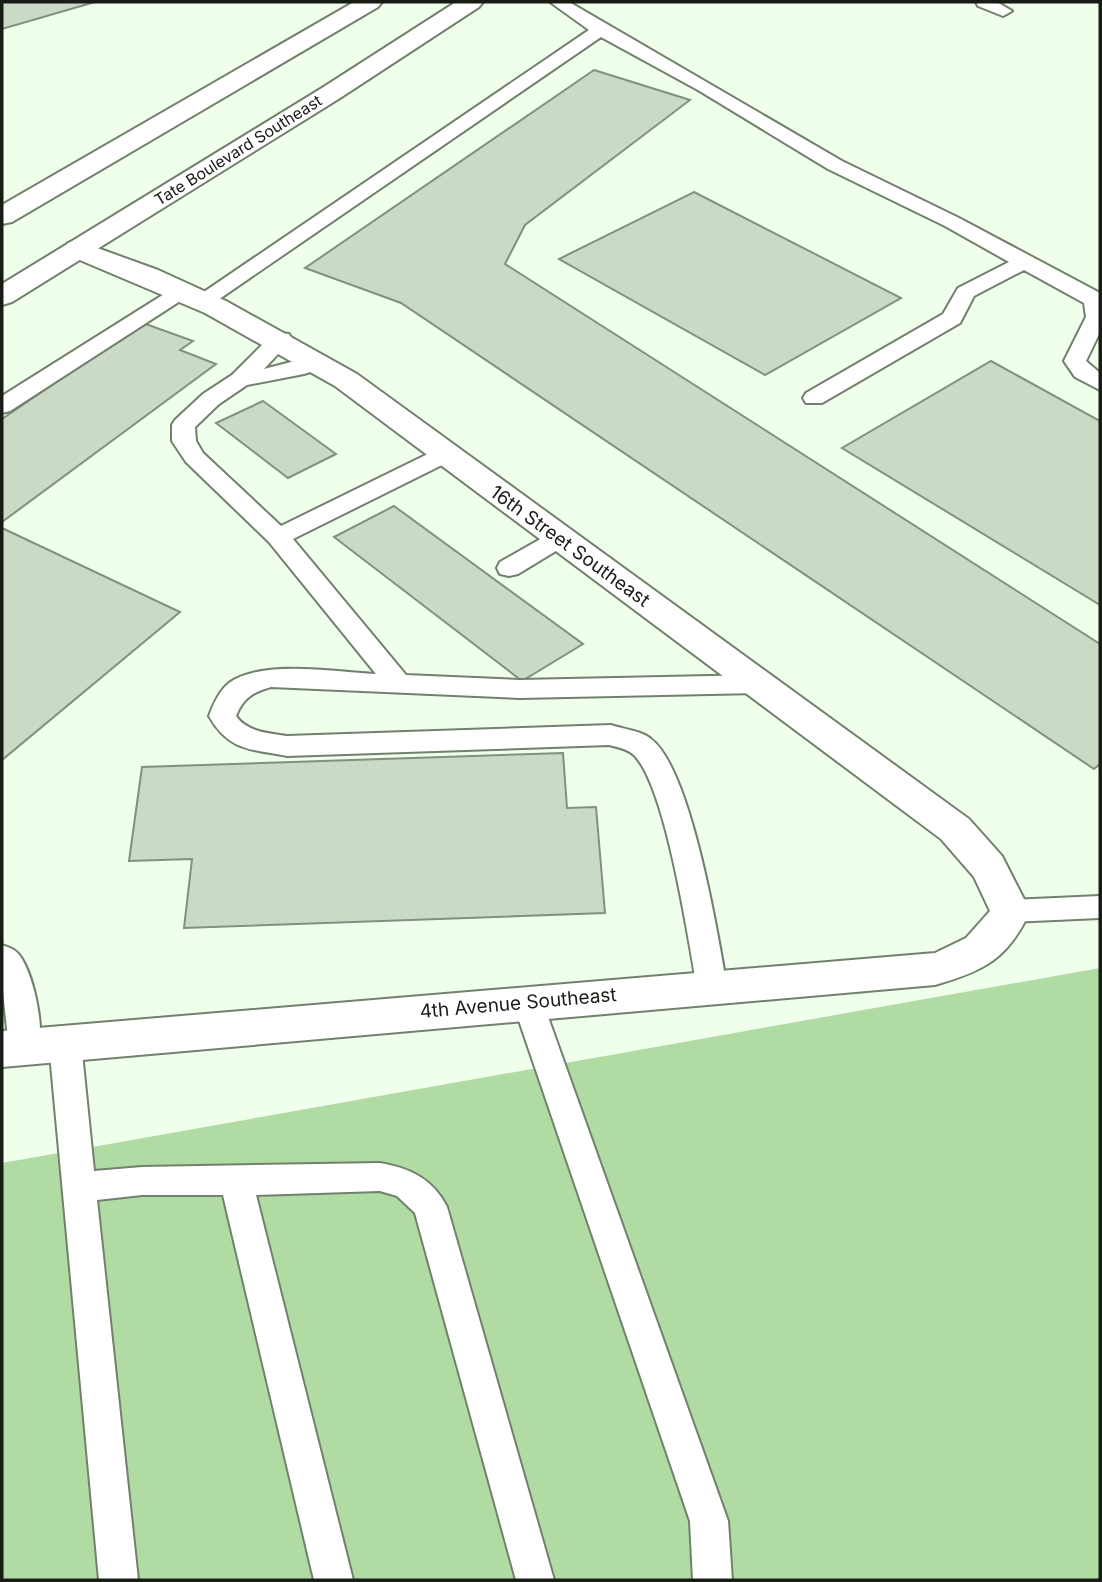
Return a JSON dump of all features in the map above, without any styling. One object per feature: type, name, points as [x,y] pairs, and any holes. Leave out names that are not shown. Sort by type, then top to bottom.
[{"type":"street","points":[[2,216],[370,2]]},
{"type":"street","name":"Tate Boulevard Southeast","points":[[2,296],[320,100],[471,2]]},
{"type":"street","name":"16th Street Southeast","points":[[78,249],[194,295],[318,362],[955,829],[990,867],[1003,888],[1010,911]]},
{"type":"street","name":"4th Avenue Southeast","points":[[31,1046],[935,969],[980,952],[1003,929],[1010,911]]},
{"type":"lane","points":[[558,2],[600,30],[704,86],[835,165],[1026,261],[1097,301],[1097,317],[1075,361],[1083,372],[1100,383]]},
{"type":"lane","points":[[984,2],[1003,11]]},
{"type":"lane","points":[[2,406],[194,295],[600,30]]},
{"type":"lane","points":[[814,398],[952,318],[965,292],[1026,261]]},
{"type":"lane","points":[[281,340],[240,380],[195,412],[183,425],[184,441],[194,457],[278,537],[400,685]]},
{"type":"lane","points":[[240,380],[318,362]]},
{"type":"lane","points":[[278,537],[446,454]]},
{"type":"lane","points":[[509,568],[561,538]]},
{"type":"lane","points":[[712,987],[693,881],[662,774],[643,746],[611,736],[287,746],[253,740],[232,731],[222,716],[229,696],[247,684],[271,678],[520,689],[758,684]]},
{"type":"lane","points":[[1010,911],[1100,907]]},
{"type":"lane","points":[[2,957],[9,961],[19,989],[31,1046],[79,1186],[118,1580]]},
{"type":"lane","points":[[528,1003],[709,1521],[713,1580]]},
{"type":"lane","points":[[79,1186],[142,1181],[380,1177],[402,1180],[416,1189],[430,1207],[536,1580]]},
{"type":"lane","points":[[236,1181],[334,1580]]},
{"type":"green space","points":[[1100,968],[1100,1580],[2,1580],[2,1163]]},
{"type":"building","points":[[2,2],[95,2],[2,29]]},
{"type":"building","points":[[594,70],[690,100],[525,225],[505,264],[1100,644],[1100,764],[1094,769],[401,303],[305,268]]},
{"type":"building","points":[[694,192],[901,298],[765,375],[559,259]]},
{"type":"building","points":[[143,323],[193,341],[180,350],[216,364],[2,522],[2,419]]},
{"type":"building","points":[[991,361],[1100,421],[1100,605],[842,448]]},
{"type":"building","points":[[263,401],[336,454],[288,478],[216,423]]},
{"type":"building","points":[[394,506],[583,644],[522,681],[334,537]]},
{"type":"building","points":[[2,528],[180,612],[2,760]]},
{"type":"building","points":[[563,753],[567,808],[596,807],[605,913],[184,928],[192,859],[129,861],[142,767]]}]
